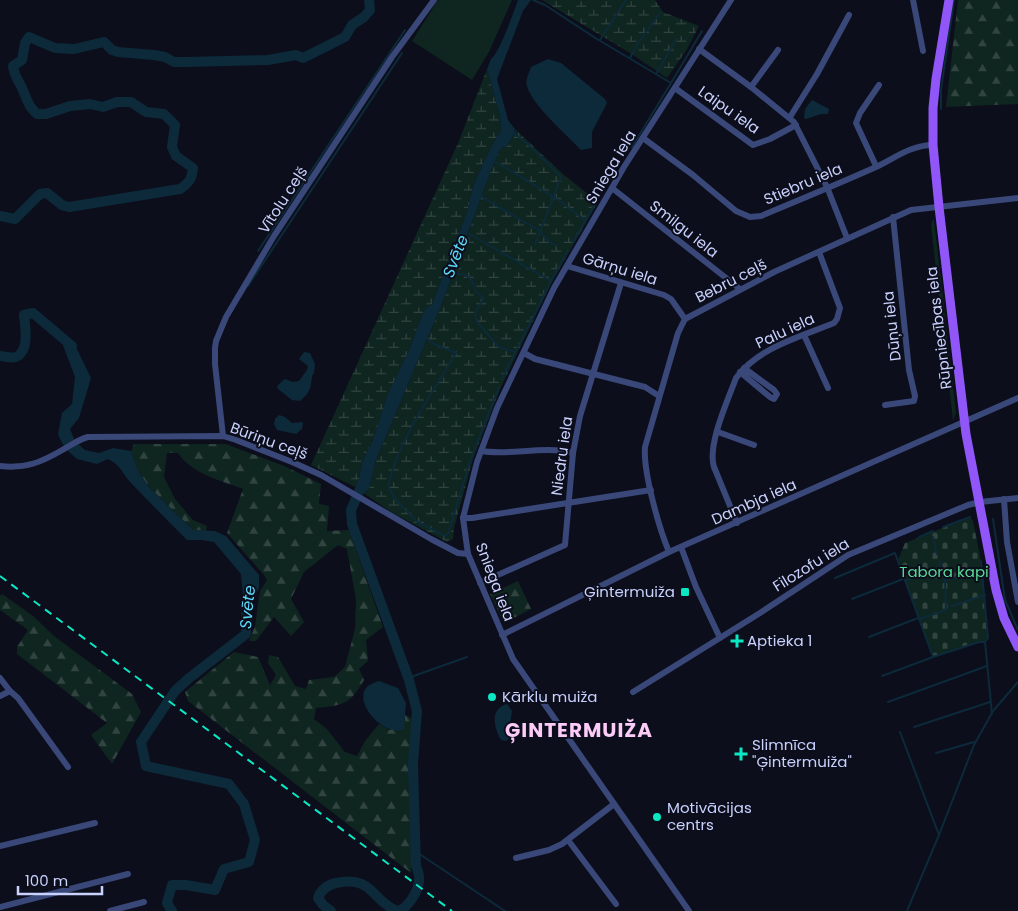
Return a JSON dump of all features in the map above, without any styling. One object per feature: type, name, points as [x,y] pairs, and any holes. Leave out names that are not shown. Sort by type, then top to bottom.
[{"type":"main road","name":"Rūpniecības iela","points":[[949,0],[933,108],[933,145],[939,207],[964,421],[999,604],[1018,647]]},
{"type":"street","name":"Vītolu ceļš","points":[[223,436],[215,348],[226,317],[274,236],[392,57],[434,0]]},
{"type":"street","name":"Sniega iela","points":[[689,911],[513,659],[468,554],[463,518],[481,451],[496,408],[543,311],[612,188],[732,0]]},
{"type":"street","points":[[913,0],[923,51]]},
{"type":"street","points":[[790,117],[817,74],[849,16]]},
{"type":"street","name":"Laipu iela","points":[[699,49],[790,117],[796,125],[827,187],[848,238]]},
{"type":"street","points":[[751,87],[778,50]]},
{"type":"street","points":[[876,166],[856,123],[860,113],[879,85]]},
{"type":"street","name":"Laipu iela","points":[[675,88],[753,145],[770,139],[796,125]]},
{"type":"street","name":"Stiebru iela","points":[[643,138],[693,175],[736,211],[750,217],[761,216],[876,166],[909,148],[933,145]]},
{"type":"street","name":"Smilgu iela","points":[[612,188],[740,289]]},
{"type":"street","name":"Bebru ceļš","points":[[669,552],[663,538],[651,490],[645,460],[645,447],[678,333],[685,319],[740,289],[911,210],[1018,198]]},
{"type":"street","name":"Dūņu iela","points":[[885,405],[910,403],[914,401],[915,396],[909,370],[893,218]]},
{"type":"street","name":"Palu iela","points":[[742,370],[758,356],[834,323],[840,313],[840,308],[819,252]]},
{"type":"street","name":"Gārņu iela","points":[[567,266],[664,295],[671,299],[685,319]]},
{"type":"street","name":"Niedru iela","points":[[480,583],[560,549],[565,545],[573,453],[580,416],[621,283]]},
{"type":"street","points":[[804,335],[828,388]]},
{"type":"street","points":[[524,353],[535,359],[644,387],[659,396]]},
{"type":"street","points":[[742,370],[774,390],[777,397],[774,399],[770,397],[742,370]]},
{"type":"street","points":[[737,523],[712,459],[713,446],[736,378],[742,370]]},
{"type":"street","name":"Dambja iela","points":[[502,635],[669,552],[1018,398]]},
{"type":"street","points":[[718,432],[754,445]]},
{"type":"street","name":"Būriņu ceļš","points":[[0,466],[28,466],[42,461],[80,440],[88,438],[223,436],[321,475],[458,553],[468,554]]},
{"type":"street","points":[[481,451],[549,450],[573,453]]},
{"type":"street","points":[[463,518],[568,504],[651,490]]},
{"type":"street","name":"Filozofu iela","points":[[633,692],[848,555],[932,519],[980,502],[1018,498]]},
{"type":"street","points":[[1004,499],[1008,542],[1018,602]]},
{"type":"street","points":[[681,547],[696,587],[720,638]]},
{"type":"street","points":[[0,678],[18,698],[68,767]]},
{"type":"street","points":[[0,696],[10,691]]},
{"type":"street","points":[[516,858],[549,850],[568,840],[614,804]]},
{"type":"street","points":[[0,846],[95,823]]},
{"type":"street","points":[[568,840],[616,904]]},
{"type":"street","points":[[0,909],[128,874]]},
{"type":"street","points":[[110,911],[144,902]]},
{"type":"green space","points":[[438,0],[512,0],[489,52],[472,80],[412,41]]},
{"type":"green space","points":[[542,0],[655,0],[663,12],[699,26],[686,51],[667,78],[630,53]]},
{"type":"green space","points":[[958,0],[1018,0],[1018,104],[946,107]]},
{"type":"green space","points":[[487,69],[500,116],[501,131],[486,157],[473,186],[467,212],[432,304],[424,310],[409,350],[389,394],[374,437],[362,463],[357,488],[311,465],[459,141]]},
{"type":"green space","points":[[515,129],[564,175],[598,202],[552,282],[501,387],[473,459],[454,528],[453,539],[447,542],[393,513],[363,493],[369,489],[376,460],[441,306],[492,168],[501,148],[507,146]]},
{"type":"green space","points":[[934,219],[956,413],[953,421],[931,225]]},
{"type":"green space","points":[[134,444],[226,444],[284,466],[321,484],[319,504],[329,506],[327,531],[349,530],[383,627],[366,640],[368,661],[359,669],[364,680],[359,688],[345,702],[316,708],[314,719],[326,728],[345,752],[357,756],[365,741],[379,724],[390,730],[405,721],[405,715],[413,719],[411,742],[411,873],[188,701],[185,692],[234,652],[258,657],[270,685],[276,675],[268,663],[269,655],[278,657],[295,686],[306,689],[309,680],[334,677],[345,667],[355,629],[356,600],[347,549],[338,545],[304,572],[291,599],[304,622],[291,636],[274,617],[256,641],[249,641],[255,626],[260,591],[267,580],[227,533],[243,489],[199,471],[178,453],[167,453],[164,477],[175,499],[193,520],[207,526],[206,531],[193,530],[148,486],[137,469],[131,451]]},
{"type":"green space","name":"Tabora kapi","points":[[970,517],[973,521],[981,561],[988,638],[985,642],[979,642],[933,657],[898,560],[905,543]]},
{"type":"green space","points":[[518,581],[531,609],[504,623],[490,594]]},
{"type":"green space","points":[[2,594],[33,616],[54,636],[132,694],[141,712],[112,764],[91,735],[107,723],[17,654],[17,647],[28,630],[0,610],[0,596]]},
{"type":"water","points":[[518,0],[531,0],[523,11],[497,79],[508,120],[515,129],[514,134],[507,146],[501,148],[492,168],[441,306],[376,460],[369,489],[363,493],[357,488],[362,463],[374,437],[388,394],[409,350],[424,310],[432,304],[467,212],[473,186],[486,157],[501,131],[500,116],[487,69],[502,41]]},
{"type":"water","points":[[548,59],[561,63],[605,99],[607,103],[592,132],[592,148],[581,150],[543,111],[530,94],[526,81],[531,67]]},
{"type":"water","points":[[812,100],[829,109],[828,114],[804,118],[805,109]]},
{"type":"water","points":[[64,337],[75,345],[91,378],[79,418],[70,429],[75,441],[85,450],[99,453],[113,448],[131,451],[137,469],[148,486],[193,530],[215,531],[226,536],[259,575],[259,588],[252,602],[248,631],[245,634],[241,618],[243,595],[241,574],[214,542],[187,540],[132,484],[116,464],[108,459],[97,464],[77,459],[62,443],[58,434],[62,413],[72,404],[75,377],[61,340]]},
{"type":"water","points":[[304,352],[310,353],[315,364],[314,373],[306,395],[300,401],[292,400],[277,388],[285,379],[293,382],[299,381],[308,366],[299,359]]},
{"type":"water","points":[[279,415],[292,423],[302,422],[302,429],[296,434],[277,430],[274,424],[275,419]]},
{"type":"water","points":[[379,681],[398,688],[406,703],[404,729],[388,728],[379,723],[367,709],[364,693],[368,686]]},
{"type":"water","points":[[507,704],[512,711],[510,725],[512,734],[506,741],[501,740],[496,730],[495,714],[501,706]]},
{"type":"waterway","name":"Svēte","points":[[0,216],[15,219],[40,194],[47,193],[62,205],[69,207],[180,189],[190,180],[193,172],[193,168],[176,156],[172,147],[175,125],[164,114],[146,112],[131,102],[117,102],[103,107],[90,104],[70,106],[46,114],[37,114],[29,104],[13,66],[22,60],[25,43],[29,37],[55,48],[74,49],[104,42],[112,50],[118,52],[154,55],[165,57],[174,62],[268,60],[296,55],[303,58],[345,37],[352,25],[364,17],[370,10],[369,0]]},
{"type":"waterway","points":[[533,0],[545,5],[597,39],[671,83],[632,147]]},
{"type":"waterway","points":[[600,40],[626,0]]},
{"type":"waterway","points":[[941,109],[941,90],[954,0]]},
{"type":"waterway","points":[[630,58],[638,43],[660,13]]},
{"type":"waterway","points":[[258,251],[405,30]]},
{"type":"waterway","points":[[671,83],[702,31]]},
{"type":"waterway","points":[[656,74],[677,38]]},
{"type":"waterway","points":[[248,286],[402,53]]},
{"type":"waterway","points":[[514,133],[561,177],[535,245]]},
{"type":"waterway","points":[[493,160],[554,197],[585,220]]},
{"type":"waterway","points":[[480,196],[540,231],[548,241],[557,246]]},
{"type":"waterway","points":[[573,242],[595,204]]},
{"type":"waterway","points":[[466,232],[551,281]]},
{"type":"waterway","points":[[502,379],[568,250]]},
{"type":"waterway","points":[[450,272],[466,275],[472,281],[476,292],[484,298],[475,313],[477,322],[499,347],[515,352]]},
{"type":"waterway","name":"Svēte","points":[[0,356],[16,357],[20,354],[26,338],[24,315],[33,313],[72,346]]},
{"type":"waterway","points":[[425,337],[434,344],[456,353],[408,434],[393,468],[388,486],[395,499],[416,521],[445,536],[448,534],[470,461],[499,387]]},
{"type":"waterway","name":"Svēte","points":[[364,480],[351,510],[352,524],[409,680],[417,711],[413,764],[416,866],[419,880],[412,900],[398,911]]},
{"type":"waterway","points":[[943,527],[970,517]]},
{"type":"waterway","points":[[993,519],[1005,600],[1018,630]]},
{"type":"waterway","points":[[919,537],[933,531]]},
{"type":"waterway","points":[[933,537],[937,554]]},
{"type":"waterway","points":[[835,578],[895,553],[933,657],[979,642],[985,642],[992,714]]},
{"type":"waterway","points":[[920,619],[946,610],[945,580],[940,568],[940,561]]},
{"type":"waterway","points":[[981,561],[988,638],[985,642]]},
{"type":"waterway","points":[[905,581],[940,568]]},
{"type":"waterway","points":[[945,580],[981,572]]},
{"type":"waterway","points":[[852,599],[903,579]]},
{"type":"waterway","points":[[952,606],[985,595]]},
{"type":"waterway","points":[[869,637],[918,618]]},
{"type":"waterway","name":"Svēte","points":[[172,911],[167,903],[172,885],[186,885],[215,890],[224,869],[249,862],[255,840],[244,804],[229,784],[146,766],[141,742],[175,691],[246,634],[247,620]]},
{"type":"waterway","points":[[408,678],[467,657]]},
{"type":"waterway","points":[[882,676],[933,657]]},
{"type":"waterway","points":[[888,702],[987,666]]},
{"type":"waterway","points":[[907,911],[974,745],[993,711],[1018,682]]},
{"type":"waterway","points":[[914,727],[990,702]]},
{"type":"waterway","points":[[900,732],[939,835]]},
{"type":"waterway","points":[[936,753],[974,742]]},
{"type":"waterway","points":[[415,851],[505,911]]},
{"type":"waterway","name":"Svēte","points":[[331,911],[323,905],[318,898],[319,895],[330,885],[348,881],[365,885],[388,906],[397,911]]},
{"type":"railway","points":[[0,576],[452,911]]},
{"type":"place","name":"Ģintermuiža","points":[[685,592]]},
{"type":"place","name":"Aptieka 1","points":[[737,641]]},
{"type":"place","name":"Kārklu muiža","points":[[492,697]]},
{"type":"place","name":"Slimnīca \"Ģintermuiža\"","points":[[741,754]]},
{"type":"place","name":"Motivācijas centrs","points":[[657,817]]},
{"type":"district","name":"ĢINTERMUIŽA","points":[[579,730]]}]
